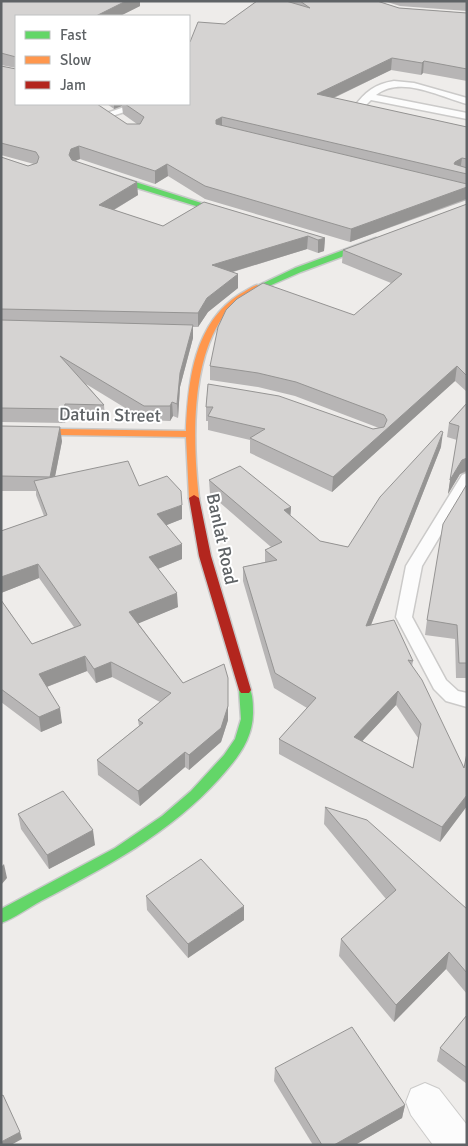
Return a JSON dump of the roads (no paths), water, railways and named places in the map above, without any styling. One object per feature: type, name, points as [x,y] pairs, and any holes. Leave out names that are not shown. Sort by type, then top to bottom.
[{"type":"street","points":[[94,105],[129,127]]},
{"type":"street","points":[[90,170],[135,186],[250,220]]},
{"type":"street","name":"Banlat Road","points":[[1,917],[94,867],[143,837],[185,806],[240,745],[246,725],[247,701],[243,679],[220,609],[194,503],[189,434],[203,388],[204,333],[227,308],[252,293],[386,237]]},
{"type":"street","points":[[332,245],[351,251]]},
{"type":"street","name":"Datuin Street","points":[[1,431],[189,434]]},
{"type":"street","points":[[426,1102],[458,1145]]},
{"type":"lane","points":[[382,118],[364,113],[359,107],[368,96],[383,85],[404,84],[467,101]]},
{"type":"lane","points":[[368,96],[467,116]]},
{"type":"lane","points":[[109,114],[140,105]]},
{"type":"lane","points":[[467,478],[414,566],[404,618],[440,684],[452,696],[467,700]]}]
